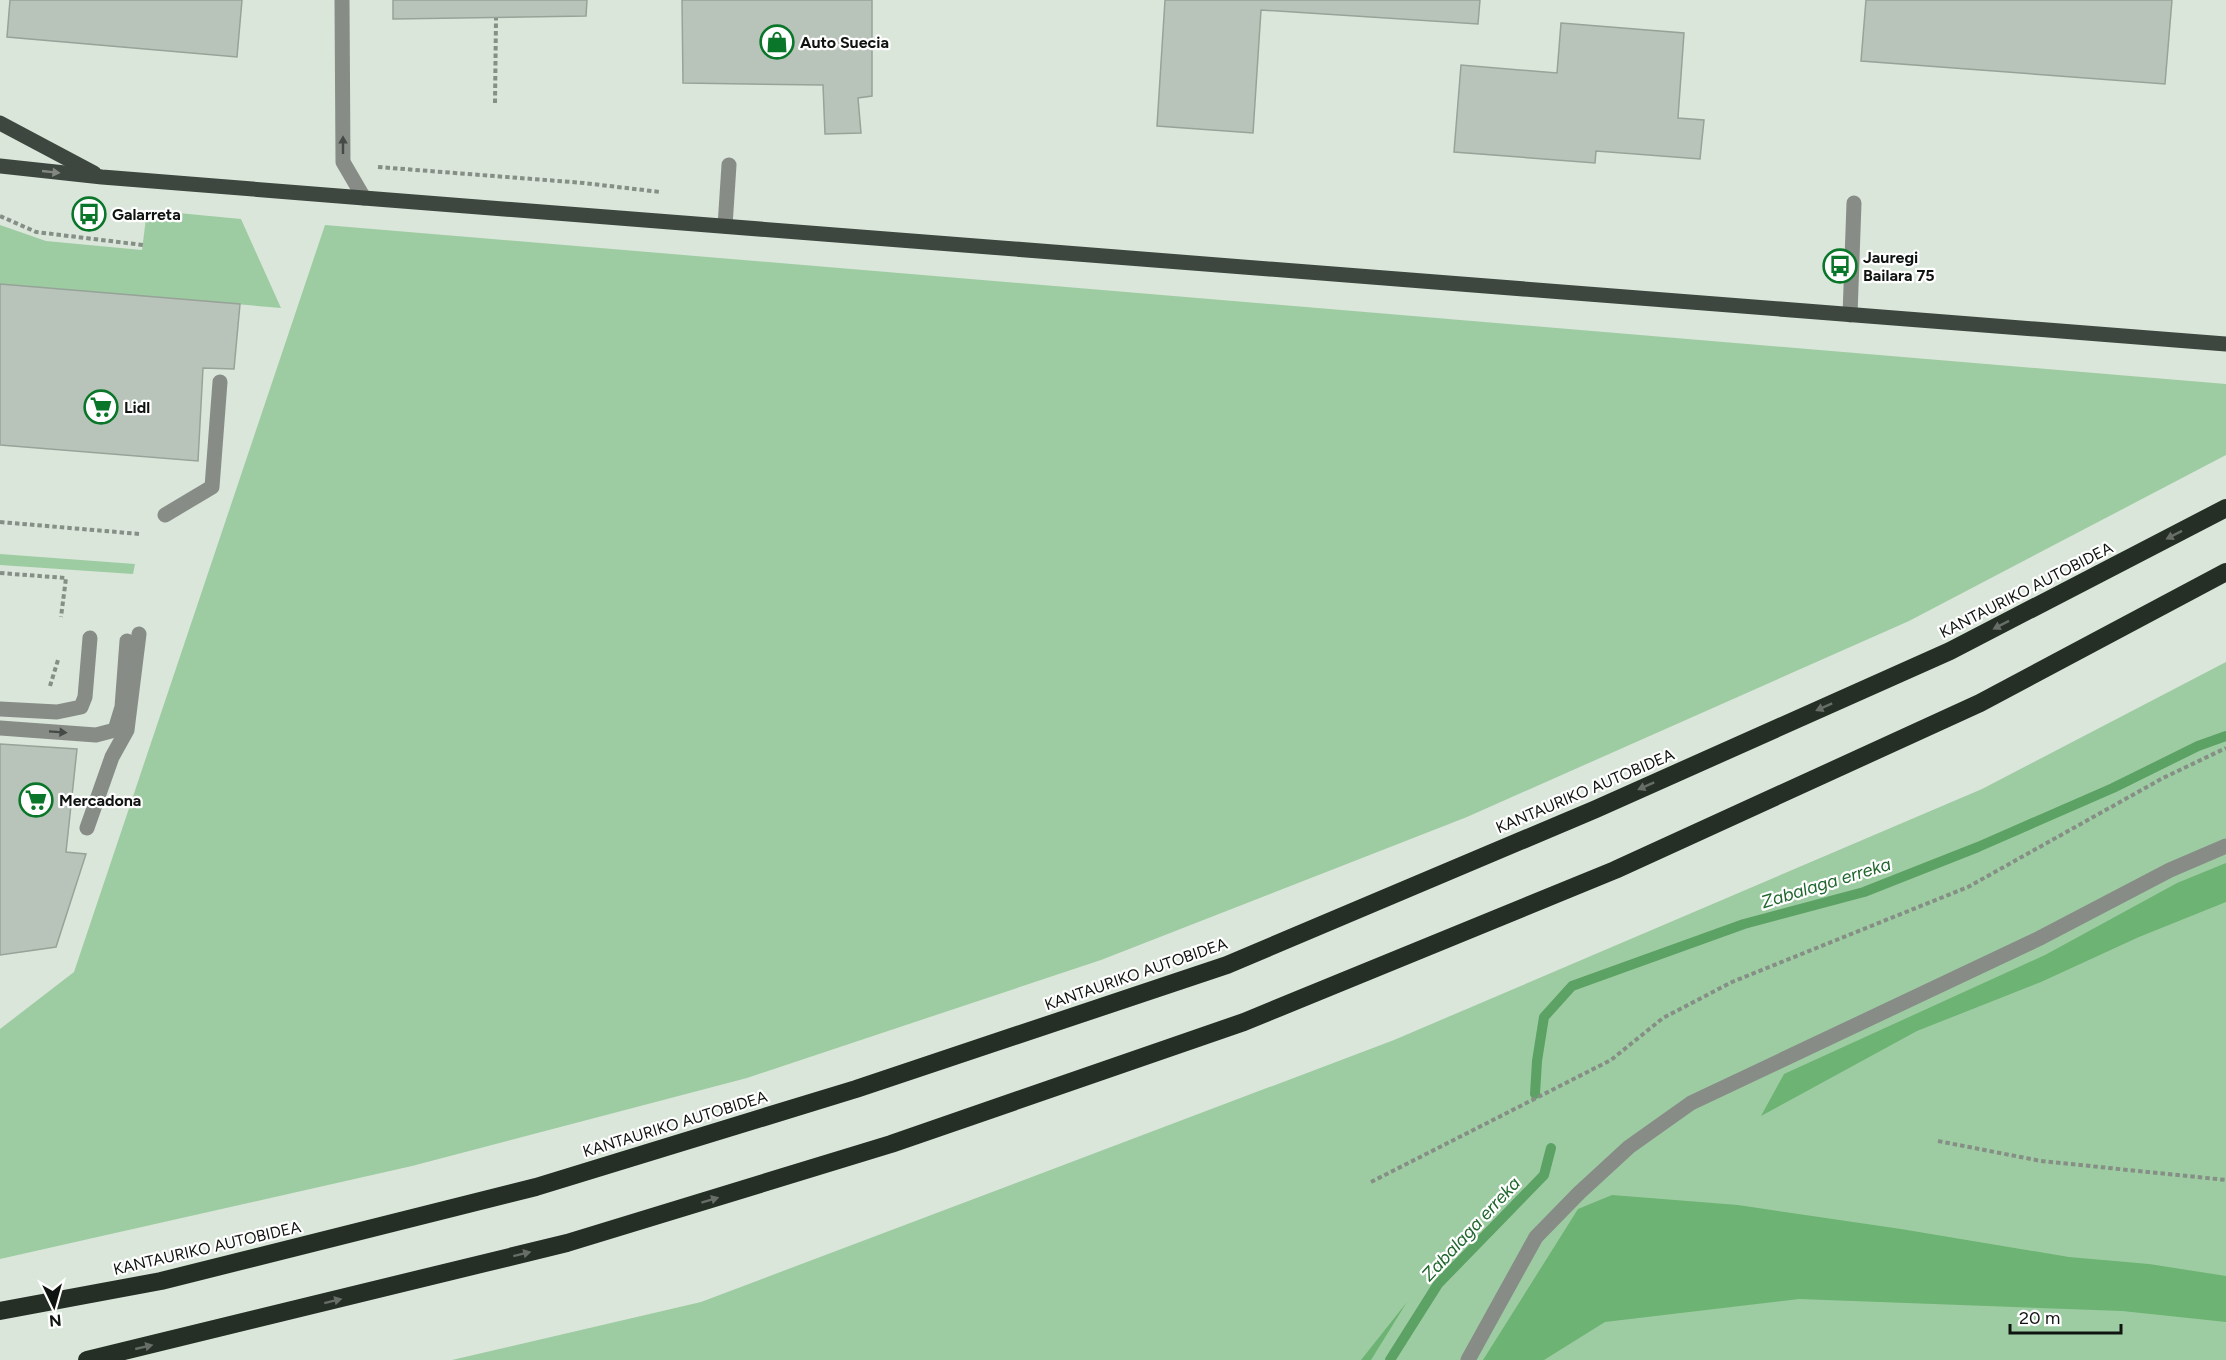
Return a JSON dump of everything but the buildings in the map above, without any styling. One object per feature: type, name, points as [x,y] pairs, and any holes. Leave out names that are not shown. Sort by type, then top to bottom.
[{"type":"highway","name":"KANTAURIKO AUTOBIDEA","points":[[0,1311],[161,1281],[536,1187],[856,1089],[1227,964],[1596,809],[1950,651],[2226,508]]},
{"type":"highway","points":[[87,1360],[567,1244],[891,1144],[1244,1022],[1615,870],[1980,704],[2226,572]]},
{"type":"main road","points":[[0,123],[102,177]]},
{"type":"main road","points":[[0,166],[102,177],[364,198],[2226,344]]},
{"type":"street","points":[[342,0],[343,162],[364,198]]},
{"type":"street","points":[[725,226],[729,165]]},
{"type":"street","points":[[1850,315],[1854,203]]},
{"type":"street","points":[[165,515],[212,487],[220,382]]},
{"type":"street","points":[[0,728],[96,735],[115,730],[122,707],[133,637],[137,666],[127,730],[112,757],[87,828]]},
{"type":"street","points":[[0,709],[57,712],[81,707],[85,697],[90,638]]},
{"type":"street","points":[[1468,1360],[1536,1237],[1579,1193],[1629,1147],[1655,1127],[1691,1103],[2028,944],[2170,870],[2226,846]]},
{"type":"path","points":[[495,103],[496,18]]},
{"type":"path","points":[[374,167],[584,183],[662,193]]},
{"type":"path","points":[[0,216],[36,232],[143,245]]},
{"type":"path","points":[[0,522],[140,534]]},
{"type":"path","points":[[0,573],[66,578],[61,617]]},
{"type":"path","points":[[1371,1182],[1611,1060],[1663,1018],[1732,982],[1968,887],[2163,778],[2226,748]]},
{"type":"path","points":[[1938,1142],[2041,1161],[2157,1171],[2226,1180]]},
{"type":"green space","points":[[147,210],[241,219],[281,308],[0,284],[0,225],[46,241],[142,250]]},
{"type":"green space","points":[[325,225],[2226,384],[2226,455],[1909,621],[1467,817],[1101,960],[747,1078],[412,1166],[0,1259],[0,1029],[74,972]]},
{"type":"green space","points":[[0,554],[135,564],[133,574],[0,565]]},
{"type":"green space","points":[[2226,662],[2226,1360],[452,1360],[701,1302],[1394,1040],[1982,789]]},
{"type":"green space","points":[[2226,863],[2226,902],[2139,937],[2041,982],[1917,1031],[1761,1116],[1784,1074],[2045,955],[2177,883]]},
{"type":"green space","points":[[1612,1195],[1738,1205],[2069,1257],[2149,1264],[2226,1276],[2226,1322],[2122,1311],[1799,1299],[1605,1322],[1544,1360],[1483,1360],[1578,1209]]},
{"type":"green space","points":[[1407,1302],[1371,1360],[1361,1360]]},
{"type":"waterway","name":"Zabalaga erreka","points":[[1535,1094],[1537,1061],[1544,1017],[1572,986],[1744,924],[1864,892],[1978,847],[2113,788],[2198,746],[2226,736]]},
{"type":"waterway","name":"Zabalaga erreka","points":[[1390,1360],[1438,1284],[1544,1175],[1551,1148]]},
{"type":"place","name":"Auto Suecia","points":[[777,42]]},
{"type":"place","name":"Galarreta","points":[[89,214]]},
{"type":"place","name":"Jauregi Bailara 75","points":[[1840,266]]},
{"type":"place","name":"Lidl","points":[[101,407]]},
{"type":"place","name":"Mercadona","points":[[36,800]]}]
